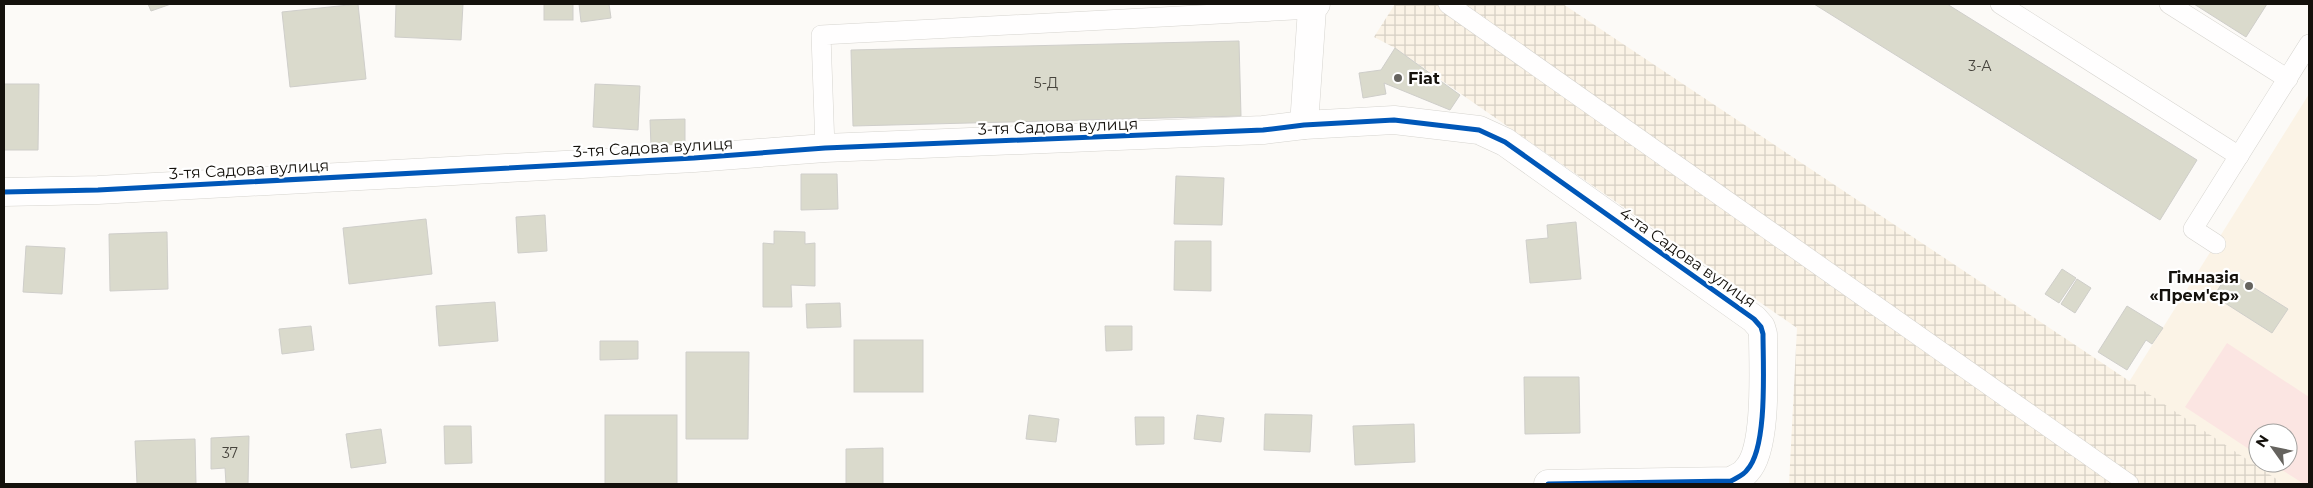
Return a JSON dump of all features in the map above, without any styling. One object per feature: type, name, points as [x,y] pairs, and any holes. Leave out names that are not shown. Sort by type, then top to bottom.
[{"type":"street","points":[[1304,125],[1314,6]]},
{"type":"street","name":"4-та Садова вулиця","points":[[1304,125],[1394,120],[1478,130],[1493,135],[1746,313],[1761,327],[1762,402],[1758,452],[1747,471],[1731,480],[1548,484]]},
{"type":"street","name":"3-тя Садова вулиця","points":[[4,192],[98,190],[654,160],[825,148],[1263,130],[1304,125]]},
{"type":"lane","points":[[1448,4],[2129,484]]},
{"type":"lane","points":[[2000,4],[2239,156]]},
{"type":"lane","points":[[2169,4],[2288,79]]},
{"type":"lane","points":[[825,148],[821,35],[1314,6]]},
{"type":"lane","points":[[2216,244],[2193,230],[2309,44]]},
{"type":"shaded area","points":[[1395,4],[1563,4],[2248,460],[2248,473],[2267,473],[2284,484],[1789,484],[1797,328],[1395,48],[1374,37]]},
{"type":"shaded area","name":"Гімназія «Прем'єр»","points":[[2309,94],[2309,484],[2284,484],[2267,473],[2298,473],[2298,423],[2248,423],[2248,460],[2129,382]]},
{"type":"shaded area","points":[[2227,343],[2309,397],[2309,484],[2304,484],[2287,473],[2298,473],[2298,423],[2248,423],[2248,448],[2185,407]]},
{"type":"building","points":[[148,4],[171,4],[151,11]]},
{"type":"building","points":[[358,4],[366,79],[290,87],[282,12]]},
{"type":"building","points":[[396,4],[463,4],[461,40],[395,37]]},
{"type":"building","points":[[544,4],[573,4],[573,20],[544,20]]},
{"type":"building","points":[[579,4],[609,4],[611,18],[581,22]]},
{"type":"building","points":[[1814,4],[1947,4],[2197,160],[2160,220]]},
{"type":"building","points":[[2194,4],[2267,4],[2246,37]]},
{"type":"building","points":[[1239,41],[1241,116],[853,126],[851,50]]},
{"type":"building","name":"Fiat","points":[[1395,48],[1460,95],[1450,110],[1384,83],[1386,94],[1363,98],[1359,73],[1381,70]]},
{"type":"building","points":[[4,84],[39,84],[38,150],[4,150]]},
{"type":"building","points":[[595,84],[640,86],[638,130],[593,127]]},
{"type":"building","points":[[685,119],[685,146],[651,146],[650,120]]},
{"type":"building","points":[[801,174],[837,174],[838,209],[801,210]]},
{"type":"building","points":[[1176,176],[1224,178],[1222,225],[1174,224]]},
{"type":"building","points":[[545,215],[547,251],[518,253],[516,217]]},
{"type":"building","points":[[426,219],[432,274],[349,284],[343,228]]},
{"type":"building","points":[[1576,222],[1581,279],[1530,283],[1526,240],[1548,238],[1547,225]]},
{"type":"building","points":[[774,231],[805,232],[805,244],[815,243],[815,286],[791,285],[792,307],[763,307],[763,243],[774,244]]},
{"type":"building","points":[[167,232],[168,289],[110,291],[109,234]]},
{"type":"building","points":[[1175,241],[1211,241],[1211,291],[1174,290]]},
{"type":"building","points":[[26,246],[65,248],[62,294],[23,292]]},
{"type":"building","points":[[2062,269],[2076,278],[2059,303],[2045,294]]},
{"type":"building","points":[[2229,272],[2288,309],[2272,333],[2214,296]]},
{"type":"building","points":[[2077,279],[2091,288],[2075,313],[2061,304]]},
{"type":"building","points":[[495,302],[498,341],[439,346],[436,306]]},
{"type":"building","points":[[840,303],[841,327],[807,328],[806,304]]},
{"type":"building","points":[[2127,306],[2163,328],[2152,344],[2146,340],[2127,370],[2098,352]]},
{"type":"building","points":[[311,326],[314,350],[282,354],[279,329]]},
{"type":"building","points":[[1105,326],[1132,326],[1132,350],[1106,351]]},
{"type":"building","points":[[854,340],[923,340],[923,392],[854,392]]},
{"type":"building","points":[[600,341],[638,341],[638,359],[600,360]]},
{"type":"building","points":[[686,352],[749,352],[748,439],[686,439]]},
{"type":"building","points":[[1524,377],[1579,377],[1580,433],[1525,434]]},
{"type":"building","points":[[1265,414],[1312,415],[1310,452],[1264,450]]},
{"type":"building","points":[[605,415],[677,415],[677,484],[605,484]]},
{"type":"building","points":[[1029,415],[1059,419],[1056,442],[1026,439]]},
{"type":"building","points":[[1197,415],[1224,418],[1221,442],[1194,439]]},
{"type":"building","points":[[1135,417],[1164,417],[1164,444],[1136,445]]},
{"type":"building","points":[[1414,424],[1415,462],[1355,465],[1353,426]]},
{"type":"building","points":[[444,426],[471,426],[472,463],[445,464]]},
{"type":"building","points":[[381,429],[386,463],[351,468],[346,434]]},
{"type":"building","points":[[249,436],[248,484],[226,484],[225,468],[211,469],[211,438]]},
{"type":"building","points":[[195,439],[196,484],[137,484],[135,441]]},
{"type":"building","points":[[883,448],[883,484],[846,484],[846,449]]},
{"type":"cycle path","points":[[4,192],[98,190],[694,158],[825,148],[1263,130],[1304,125],[1394,120],[1479,130],[1505,142],[1754,319],[1761,327],[1763,334],[1763,405],[1761,425],[1754,459],[1742,475],[1731,481],[1548,484]]},
{"type":"place","name":"Fiat","points":[[1398,78]]},
{"type":"place","name":"Гімназія «Прем'єр»","points":[[2249,286]]}]
